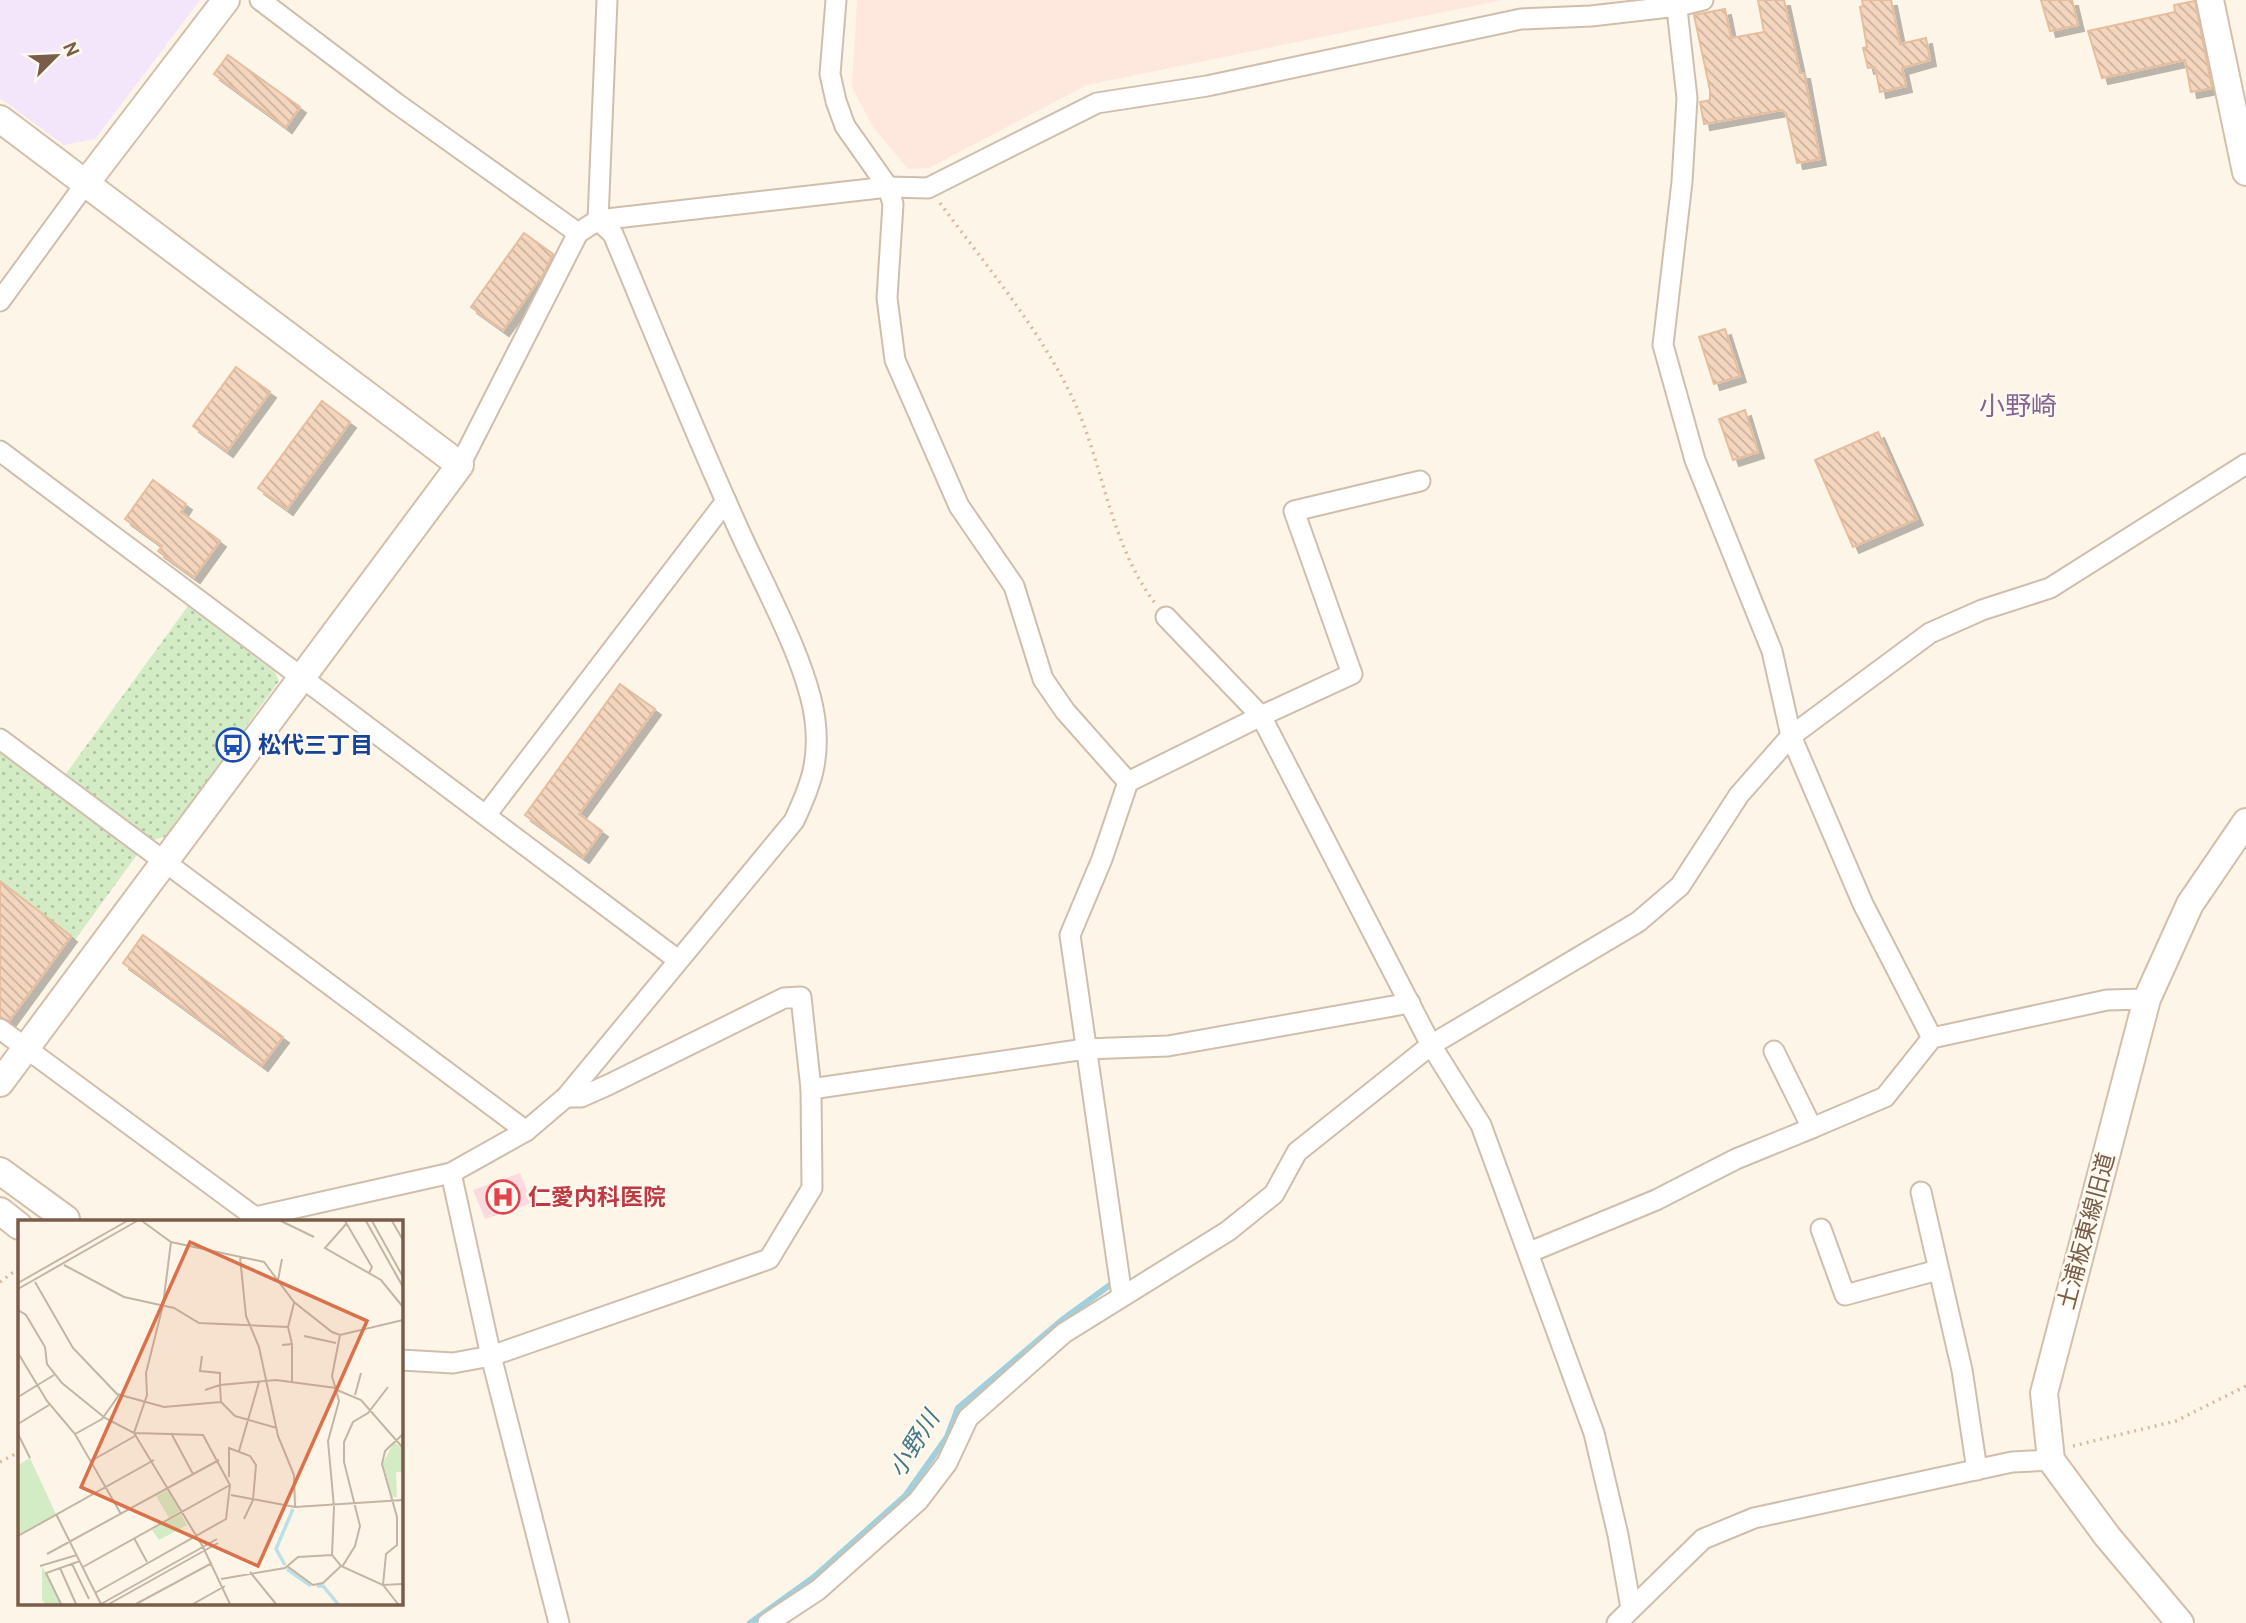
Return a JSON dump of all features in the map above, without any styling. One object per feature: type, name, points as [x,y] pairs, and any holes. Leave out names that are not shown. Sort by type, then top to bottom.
[{"type":"street","points":[[0,301],[226,0]]},
{"type":"street","points":[[260,0],[396,103],[578,233]]},
{"type":"street","points":[[0,1029],[255,1217],[451,1173],[526,1132],[566,1097],[794,821],[812,783],[817,751],[807,683],[726,501],[613,234],[598,220],[607,0]]},
{"type":"street","points":[[836,0],[830,74],[836,101],[845,126],[888,187],[893,204],[887,298],[895,360],[959,506],[1014,586],[1044,679],[1065,711],[1128,782]]},
{"type":"street","points":[[0,1083],[460,465],[578,233],[598,220],[888,187],[928,188],[1097,103],[1207,86],[1521,19],[1591,16],[1703,0]]},
{"type":"street","points":[[2210,0],[2246,172]]},
{"type":"street","points":[[1677,3],[1687,99],[1682,182],[1664,345],[1695,460],[1772,651],[1791,736],[1863,904],[1932,1038]]},
{"type":"street","points":[[0,119],[460,465]]},
{"type":"street","points":[[0,451],[678,960]]},
{"type":"street","points":[[768,1623],[818,1590],[918,1501],[947,1463],[968,1418],[1064,1334],[1228,1231],[1274,1195],[1297,1152],[1431,1045],[1637,922],[1680,886],[1739,795],[1791,736],[1930,633],[1982,610],[2050,588],[2246,464]]},
{"type":"street","points":[[1122,1296],[1084,1049],[1070,935],[1102,859],[1128,782],[1352,674],[1294,511],[1420,481]]},
{"type":"street","points":[[486,815],[726,501]]},
{"type":"street","points":[[1166,617],[1261,716],[1431,1045],[1481,1125],[1530,1252],[1594,1433],[1618,1535],[1624,1616]]},
{"type":"street","points":[[0,738],[526,1132]]},
{"type":"street","name":"土浦板東線旧道","points":[[2180,1623],[2107,1536],[2052,1460],[2044,1393],[2147,999],[2190,904],[2246,822]]},
{"type":"street","points":[[402,1360],[453,1363],[491,1356],[769,1259],[812,1188],[811,1089],[802,997],[785,998],[582,1097],[566,1097]]},
{"type":"street","points":[[1530,1252],[1656,1200],[1736,1159],[1885,1097],[1932,1038],[2107,1000],[2147,999]]},
{"type":"street","points":[[811,1089],[1084,1049],[1168,1046],[1410,1003]]},
{"type":"street","points":[[1774,1051],[1812,1128]]},
{"type":"street","points":[[0,1171],[66,1219]]},
{"type":"street","points":[[451,1173],[491,1356],[559,1623]]},
{"type":"street","points":[[1921,1192],[1962,1370],[1977,1469]]},
{"type":"street","points":[[0,1211],[18,1225]]},
{"type":"street","points":[[1821,1229],[1845,1296],[1938,1270]]},
{"type":"street","points":[[1624,1616],[1703,1539],[1754,1518],[2012,1462],[2052,1460]]},
{"type":"path","points":[[928,188],[1045,347],[1075,404],[1133,569],[1166,617]]},
{"type":"path","points":[[0,1282],[18,1269]]},
{"type":"path","points":[[2052,1460],[2063,1449],[2175,1421],[2246,1386]]},
{"type":"path","points":[[0,1462],[18,1453]]},
{"type":"shaded area","points":[[0,0],[200,0],[95,139],[64,145],[0,98]]},
{"type":"shaded area","points":[[857,0],[1503,0],[1087,85],[929,168],[908,169],[873,127],[852,87]]},
{"type":"shaded area","name":"仁愛内科医院","points":[[520,1173],[532,1203],[485,1219],[473,1190]]},
{"type":"green space","points":[[188,606],[275,672],[279,681],[167,836],[154,840],[65,775]]},
{"type":"green space","points":[[0,747],[139,852],[75,940],[0,881]]},
{"type":"building","points":[[1758,0],[1784,0],[1800,73],[1804,73],[1820,159],[1797,163],[1786,113],[1782,110],[1704,124],[1700,102],[1710,100],[1710,90],[1694,15],[1725,9],[1731,38],[1764,32]]},
{"type":"building","points":[[1862,0],[1891,0],[1900,44],[1926,38],[1930,60],[1902,68],[1906,86],[1880,92],[1875,67],[1868,68],[1863,48],[1867,47],[1860,7],[1863,6]]},
{"type":"building","points":[[2041,0],[2072,0],[2078,25],[2050,31]]},
{"type":"building","points":[[2195,1],[2212,88],[2191,92],[2185,60],[2102,78],[2088,31],[2175,12],[2174,5]]},
{"type":"building","points":[[228,55],[300,107],[286,127],[214,74]]},
{"type":"building","points":[[524,233],[553,254],[544,273],[503,330],[471,307]]},
{"type":"building","points":[[1725,329],[1740,376],[1714,384],[1699,337]]},
{"type":"building","points":[[236,367],[270,392],[227,451],[193,426]]},
{"type":"building","points":[[322,401],[350,422],[287,509],[258,488]]},
{"type":"building","points":[[1745,410],[1758,452],[1733,460],[1719,419]]},
{"type":"building","points":[[1878,432],[1917,519],[1853,547],[1815,460]]},
{"type":"building","points":[[153,480],[186,504],[181,512],[220,541],[194,577],[158,551],[162,546],[125,519]]},
{"type":"building","points":[[620,684],[655,709],[579,814],[602,831],[583,857],[525,815]]},
{"type":"building","points":[[0,881],[71,936],[9,1021],[0,1017]]},
{"type":"building","points":[[143,935],[283,1037],[262,1065],[123,963]]},
{"type":"waterway","name":"小野川","points":[[750,1623],[814,1577],[905,1496],[947,1437],[958,1408],[1062,1320],[1110,1285]]},
{"type":"place","name":"松代三丁目","points":[[233,745]]},
{"type":"place","name":"仁愛内科医院","points":[[503,1197]]},
{"type":"district","name":"小野崎","points":[[2018,406]]}]
